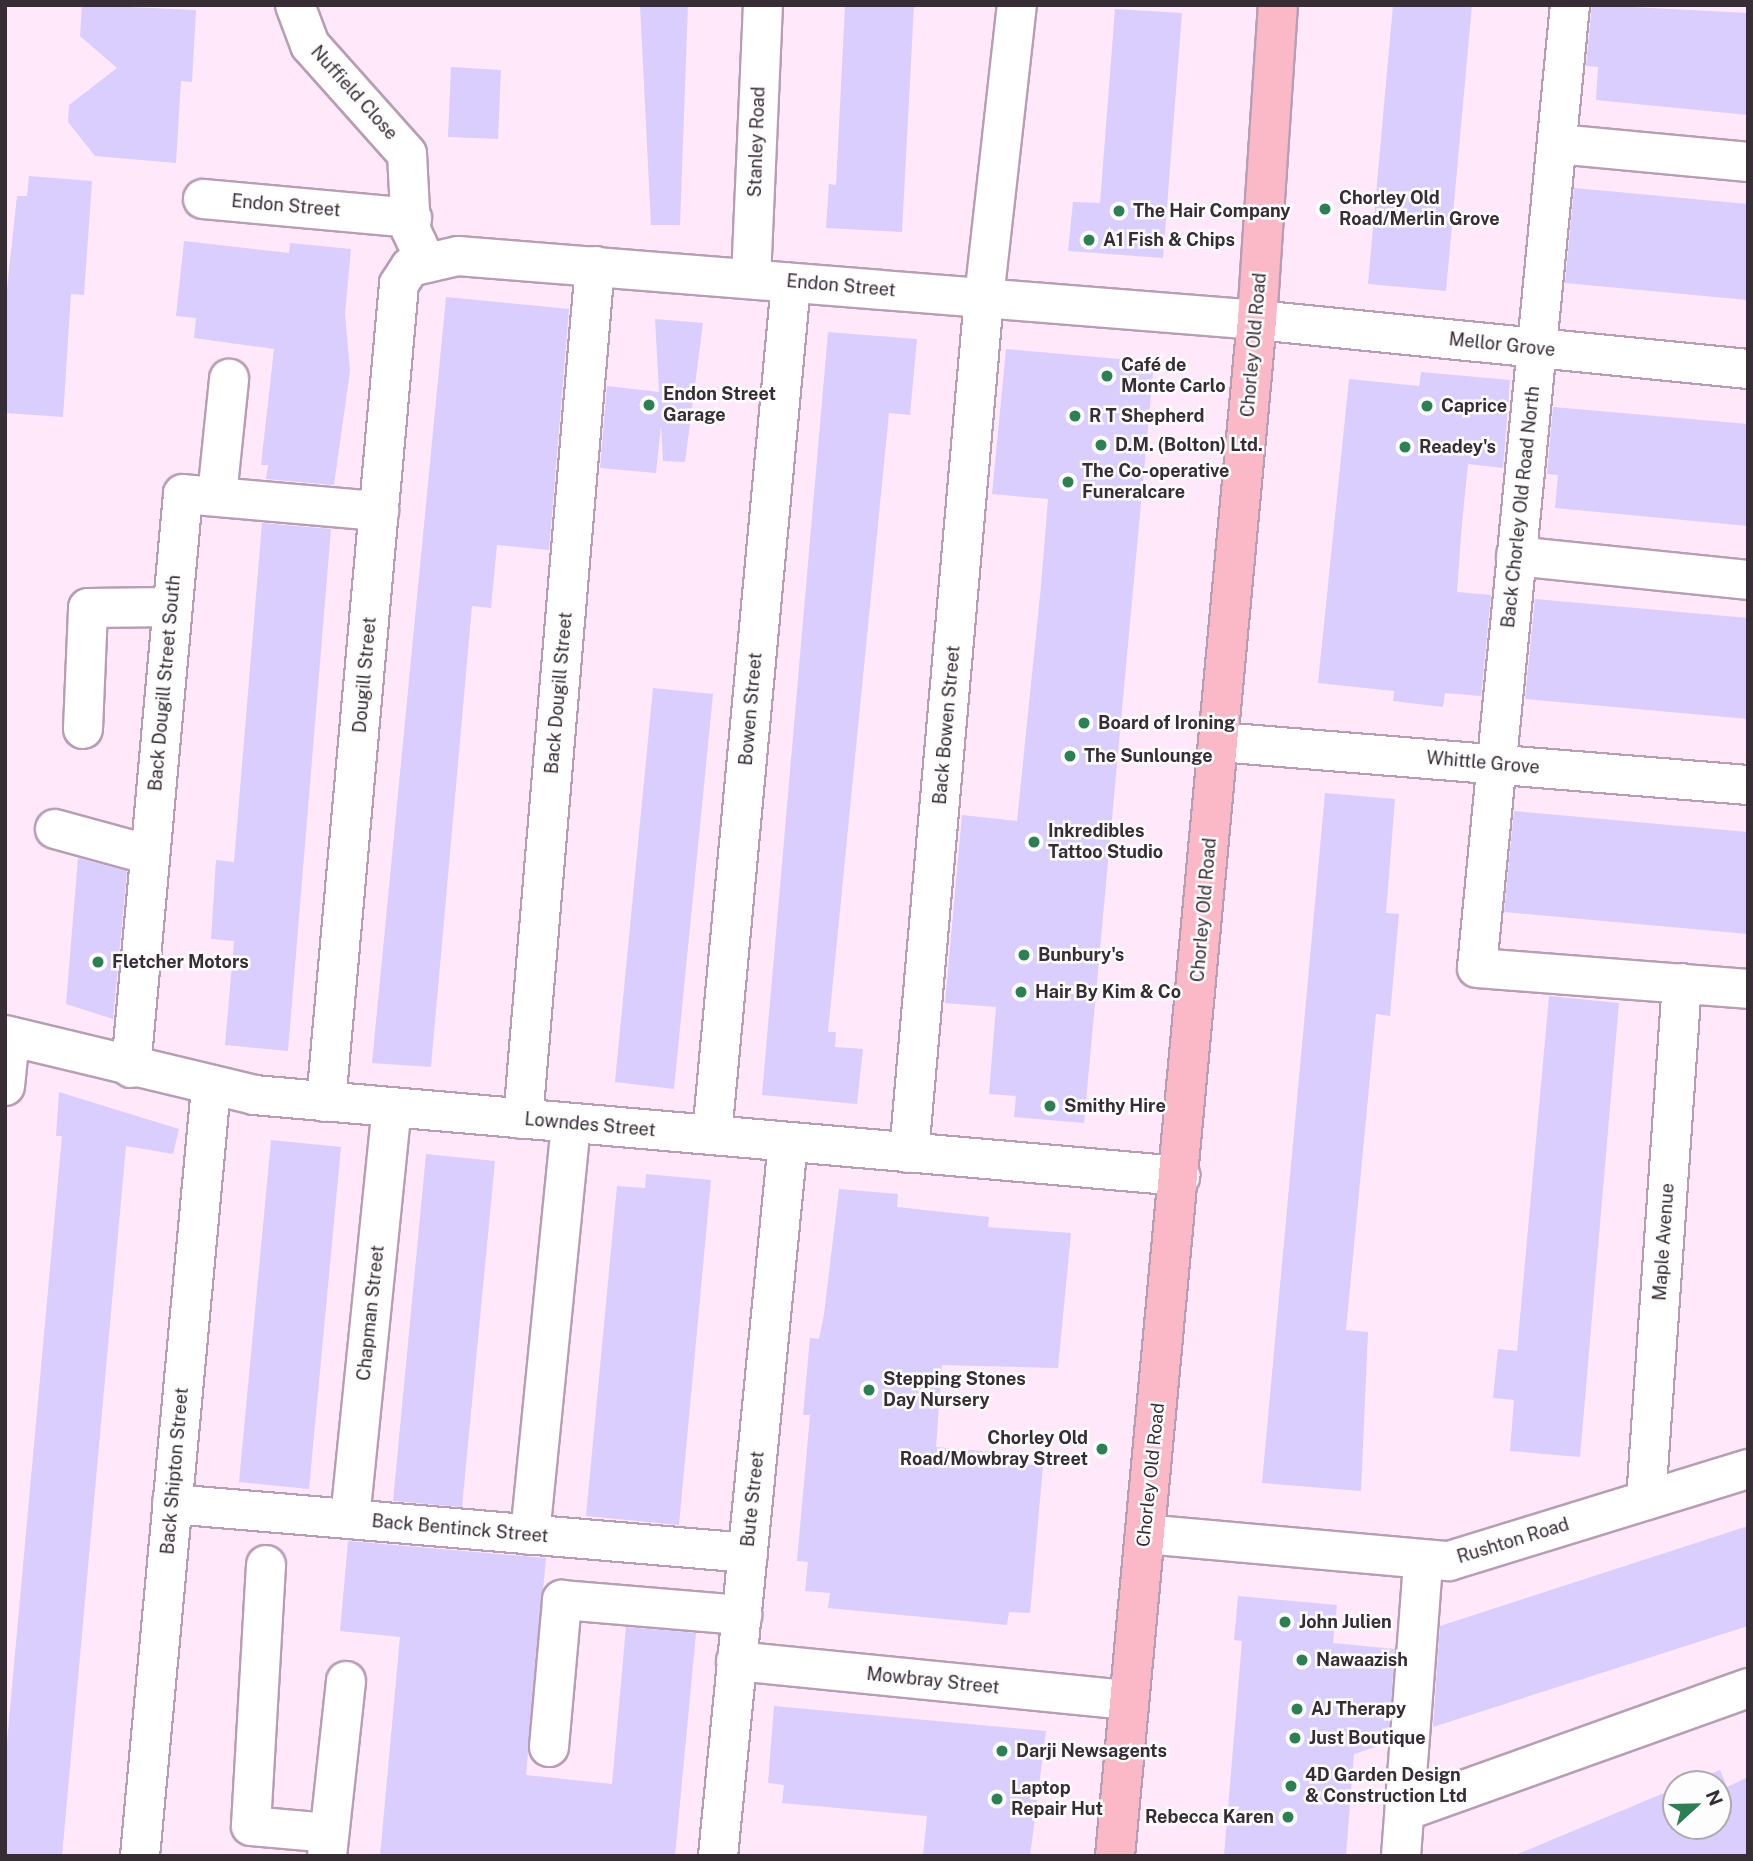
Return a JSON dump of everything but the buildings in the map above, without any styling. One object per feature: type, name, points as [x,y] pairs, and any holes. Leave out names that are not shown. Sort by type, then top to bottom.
[{"type":"main road","name":"Chorley Old Road","points":[[1115,1856],[1219,742],[1256,320],[1278,5]]},
{"type":"street","name":"Nuffield Close","points":[[295,5],[310,45],[407,154],[412,218],[425,260]]},
{"type":"street","name":"Stanley Road","points":[[751,279],[763,5]]},
{"type":"street","name":"Back Bowen Street","points":[[909,1153],[984,298],[1017,5]]},
{"type":"street","name":"Back Chorley Old Road North","points":[[1570,5],[1477,968],[1682,984]]},
{"type":"street","points":[[1558,144],[1748,162]]},
{"type":"street","name":"Endon Street","points":[[203,199],[412,218]]},
{"type":"street","name":"Endon Street","points":[[425,260],[458,256],[1256,320]]},
{"type":"street","name":"Dougill Street","points":[[326,1102],[399,284],[425,260]]},
{"type":"street","name":"Back Dougill Street","points":[[523,1119],[595,267]]},
{"type":"street","name":"Bowen Street","points":[[712,1135],[791,282]]},
{"type":"street","name":"Mellor Grove","points":[[1256,320],[1748,369]]},
{"type":"street","points":[[217,496],[229,379]]},
{"type":"street","name":"Back Dougill Street South","points":[[131,1068],[183,494],[379,511]]},
{"type":"street","points":[[1516,556],[1748,580]]},
{"type":"street","points":[[83,729],[88,608],[172,607]]},
{"type":"street","name":"Whittle Grove","points":[[1219,742],[1748,785]]},
{"type":"street","points":[[55,829],[150,855]]},
{"type":"street","points":[[1682,984],[1748,989]]},
{"type":"street","name":"Maple Avenue","points":[[1646,1500],[1682,984]]},
{"type":"street","points":[[5,1086],[8,1036]]},
{"type":"street","name":"Lowndes Street","points":[[8,1036],[211,1087],[326,1102],[1180,1177]]},
{"type":"street","name":"Back Shipton Street","points":[[140,1856],[211,1087]]},
{"type":"street","name":"Chapman Street","points":[[350,1519],[391,1108]]},
{"type":"street","points":[[530,1535],[571,1124]]},
{"type":"street","name":"Bute Street","points":[[718,1856],[788,1142]]},
{"type":"street","name":"Rushton Road","points":[[1145,1534],[1423,1562],[1476,1554],[1748,1469]]},
{"type":"street","name":"Back Bentinck Street","points":[[172,1504],[748,1553]]},
{"type":"street","points":[[1401,1856],[1423,1562]]},
{"type":"street","points":[[266,1565],[251,1826],[328,1844],[346,1681]]},
{"type":"street","points":[[549,1747],[562,1600],[741,1615]]},
{"type":"street","name":"Mowbray Street","points":[[736,1661],[1129,1700]]},
{"type":"street","points":[[1405,1811],[1748,1688]]},
{"type":"place","name":"Chorley Old Road/Merlin Grove","points":[[1325,209]]},
{"type":"place","name":"The Hair Company","points":[[1119,211]]},
{"type":"place","name":"A1 Fish & Chips","points":[[1089,240]]},
{"type":"place","name":"Café de Monte Carlo","points":[[1107,376]]},
{"type":"place","name":"Endon Street Garage","points":[[649,405]]},
{"type":"place","name":"Caprice","points":[[1427,406]]},
{"type":"place","name":"R T Shepherd","points":[[1075,416]]},
{"type":"place","name":"D.M. (Bolton) Ltd.","points":[[1101,445]]},
{"type":"place","name":"Readey's","points":[[1405,447]]},
{"type":"place","name":"The Co-operative Funeralcare","points":[[1068,482]]},
{"type":"place","name":"Board of Ironing","points":[[1084,723]]},
{"type":"place","name":"The Sunlounge","points":[[1070,756]]},
{"type":"place","name":"Inkredibles Tattoo Studio","points":[[1034,842]]},
{"type":"place","name":"Bunbury's","points":[[1024,955]]},
{"type":"place","name":"Fletcher Motors","points":[[98,962]]},
{"type":"place","name":"Hair By Kim & Co","points":[[1021,992]]},
{"type":"place","name":"Smithy Hire","points":[[1050,1106]]},
{"type":"place","name":"Stepping Stones Day Nursery","points":[[869,1390]]},
{"type":"place","name":"Chorley Old Road/Mowbray Street","points":[[1102,1449]]},
{"type":"place","name":"John Julien","points":[[1285,1622]]},
{"type":"place","name":"Nawaazish","points":[[1302,1660]]},
{"type":"place","name":"AJ Therapy","points":[[1297,1709]]},
{"type":"place","name":"Just Boutique","points":[[1295,1738]]},
{"type":"place","name":"Darji Newsagents","points":[[1002,1751]]},
{"type":"place","name":"4D Garden Design & Construction Ltd","points":[[1291,1786]]},
{"type":"place","name":"Laptop Repair Hut","points":[[997,1799]]},
{"type":"place","name":"Rebecca Karen","points":[[1288,1817]]}]
